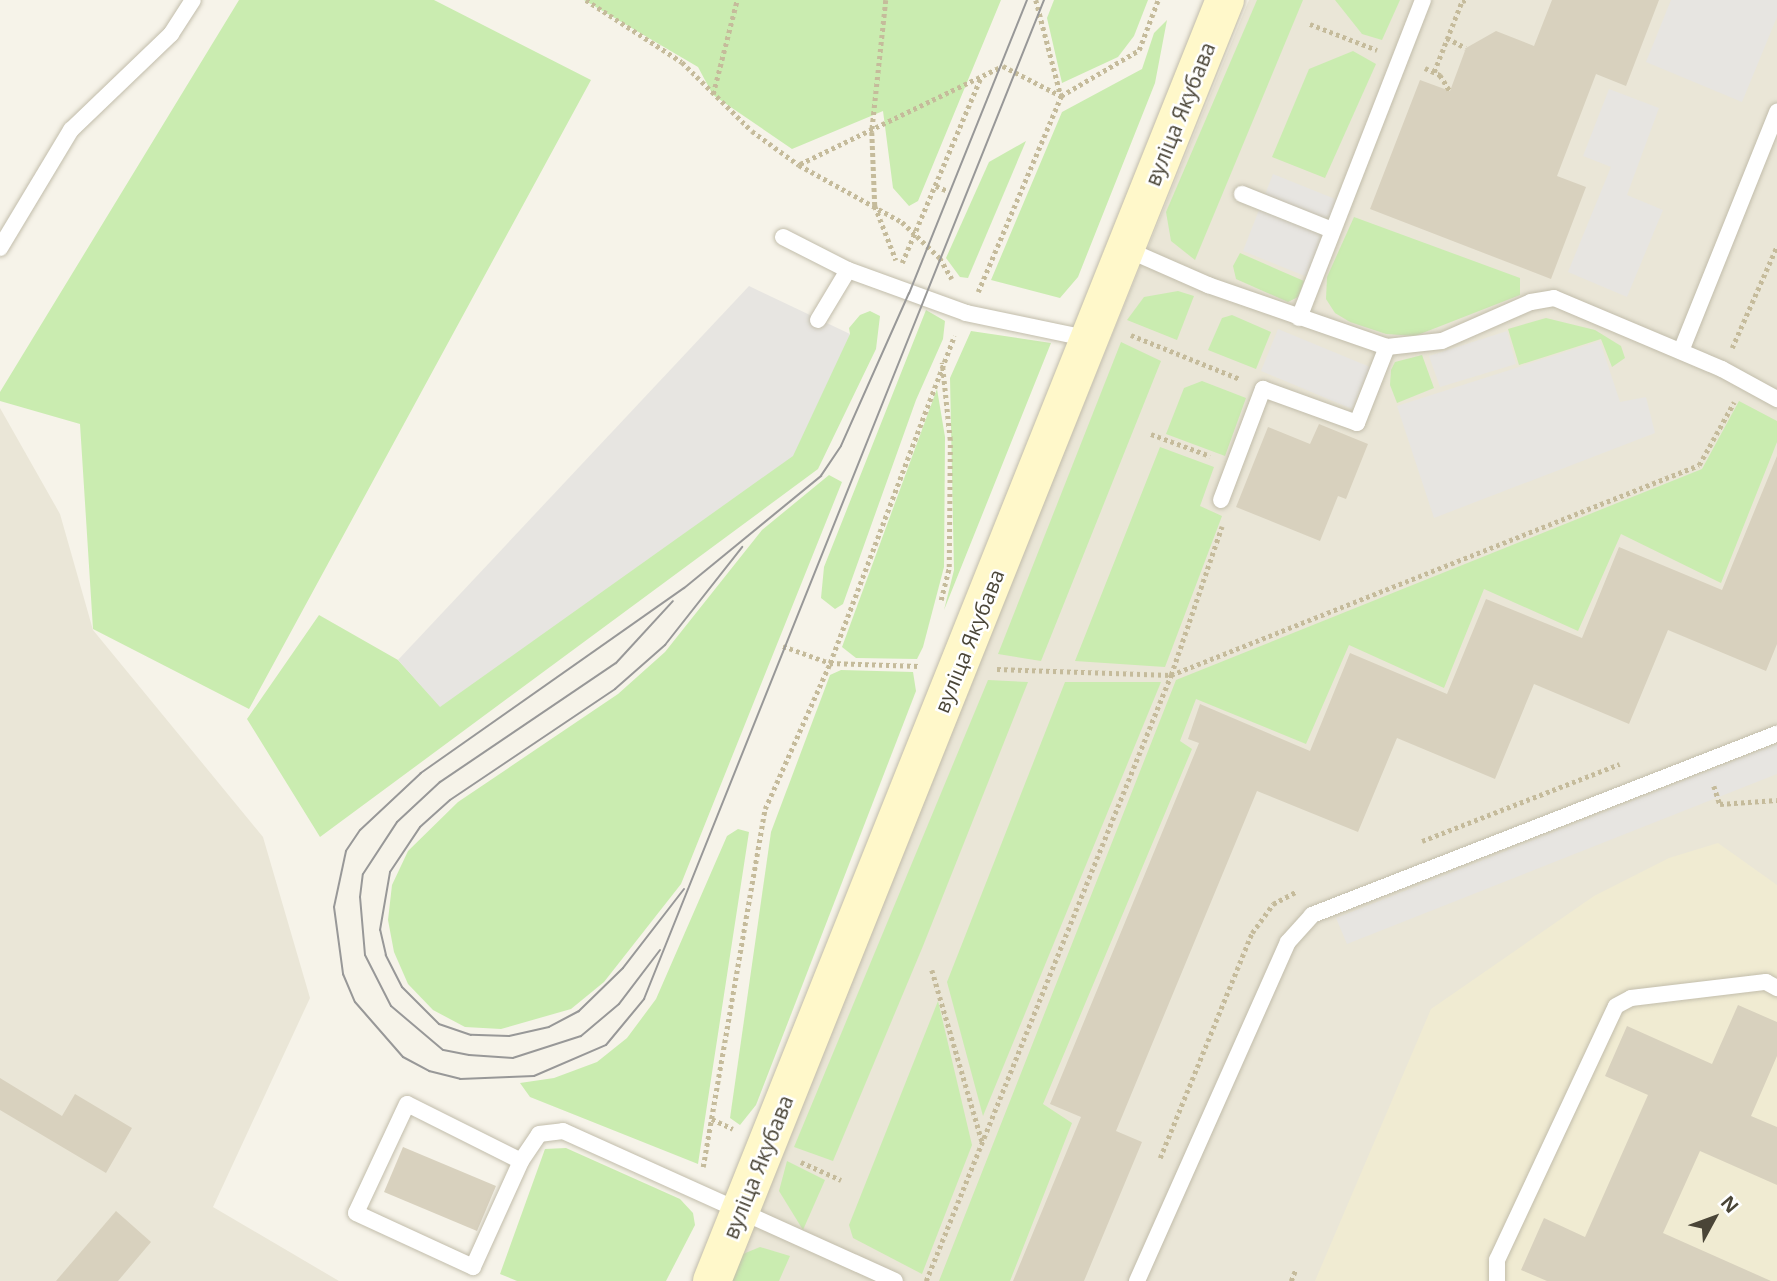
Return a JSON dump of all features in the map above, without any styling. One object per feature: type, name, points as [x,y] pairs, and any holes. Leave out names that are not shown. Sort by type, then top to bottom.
[{"type":"main road","name":"вуліца Якубава","points":[[712,1281],[1226,0]]},
{"type":"lane","points":[[0,248],[71,130],[172,34],[193,0]]},
{"type":"lane","points":[[1299,318],[1423,0]]},
{"type":"lane","points":[[1681,351],[1777,112]]},
{"type":"lane","points":[[1242,194],[1332,230]]},
{"type":"lane","points":[[783,237],[848,270],[966,313],[1090,339]]},
{"type":"lane","points":[[1126,249],[1299,318],[1387,346],[1442,341],[1531,302],[1554,298],[1722,369],[1777,399]]},
{"type":"lane","points":[[818,320],[848,270]]},
{"type":"lane","points":[[1224,506],[1233,465],[1264,389],[1357,423],[1387,346]]},
{"type":"lane","points":[[1137,1281],[1288,942],[1312,915],[1777,733]]},
{"type":"lane","points":[[1497,1281],[1497,1260],[1616,1006],[1631,998],[1766,982],[1777,988]]},
{"type":"lane","points":[[521,1161],[407,1104],[356,1213],[473,1267],[521,1161],[539,1134],[563,1130],[740,1213],[895,1281]]},
{"type":"path","points":[[586,0],[649,36],[682,62],[713,95],[799,164],[875,206],[915,234],[940,258],[966,313]]},
{"type":"path","points":[[713,95],[737,0]]},
{"type":"path","points":[[886,0],[872,132],[875,206],[900,269],[907,273]]},
{"type":"path","points":[[699,1192],[765,809],[830,663],[942,361],[966,313],[975,303],[1061,96],[1037,0]]},
{"type":"path","points":[[1061,96],[1139,50],[1158,0]]},
{"type":"path","points":[[1434,72],[1466,0]]},
{"type":"path","points":[[1310,24],[1368,46]]},
{"type":"path","points":[[1447,38],[1466,48]]},
{"type":"path","points":[[799,164],[872,132],[1003,66],[1061,96]]},
{"type":"path","points":[[1440,75],[1450,91]]},
{"type":"path","points":[[900,269],[981,76]]},
{"type":"path","points":[[936,186],[948,191]]},
{"type":"path","points":[[1722,369],[1777,246]]},
{"type":"path","points":[[1183,355],[1264,389]]},
{"type":"path","points":[[940,604],[949,567],[950,440],[942,361]]},
{"type":"path","points":[[1054,672],[1171,675],[1699,465],[1745,383]]},
{"type":"path","points":[[1151,434],[1233,465]]},
{"type":"path","points":[[926,1281],[1171,675],[1224,506]]},
{"type":"path","points":[[783,646],[830,663]]},
{"type":"path","points":[[1705,761],[1720,804],[1777,800]]},
{"type":"path","points":[[1419,842],[1623,762]]},
{"type":"path","points":[[1157,1165],[1252,933],[1273,904],[1303,888]]},
{"type":"path","points":[[932,971],[983,1145]]},
{"type":"path","points":[[1291,1281],[1295,1271]]},
{"type":"shaded area","points":[[1249,0],[1777,0],[1777,1281],[726,1281]]},
{"type":"shaded area","points":[[1671,0],[1777,0],[1777,17],[1742,102],[1646,62]]},
{"type":"shaded area","points":[[1609,89],[1659,108],[1627,195],[1663,210],[1627,297],[1568,272],[1611,167],[1583,156]]},
{"type":"shaded area","points":[[1273,174],[1340,201],[1310,278],[1243,251]]},
{"type":"shaded area","points":[[749,286],[850,334],[793,456],[440,707],[398,660]]},
{"type":"shaded area","points":[[1278,329],[1370,367],[1352,409],[1261,371]]},
{"type":"shaded area","points":[[1507,331],[1516,364],[1440,387],[1429,356]]},
{"type":"shaded area","points":[[1600,341],[1620,402],[1646,397],[1655,433],[1434,518],[1397,406]]},
{"type":"shaded area","points":[[0,408],[60,514],[93,630],[263,837],[310,998],[213,1207],[339,1281],[0,1281]]},
{"type":"shaded area","points":[[1777,744],[1777,774],[1347,944],[1336,918]]},
{"type":"shaded area","points":[[1718,843],[1777,885],[1777,1281],[1315,1281],[1431,1009],[1594,896],[1669,858]]},
{"type":"green space","points":[[239,0],[434,0],[591,80],[249,709],[93,629],[80,424],[0,401],[0,392]]},
{"type":"green space","points":[[584,0],[1001,0],[918,201],[909,206],[893,188],[883,111],[792,149],[713,95],[698,67]]},
{"type":"green space","points":[[1054,0],[1148,0],[1134,36],[1118,57],[1062,83],[1047,18]]},
{"type":"green space","points":[[1257,0],[1303,0],[1195,260],[1171,241],[1166,212]]},
{"type":"green space","points":[[1335,0],[1400,0],[1382,40],[1362,34]]},
{"type":"green space","points":[[1167,20],[1155,83],[1078,277],[1060,298],[991,280],[1062,112],[1142,69],[1154,33]]},
{"type":"green space","points":[[1353,51],[1376,64],[1325,178],[1272,157],[1309,69]]},
{"type":"green space","points":[[1026,141],[968,278],[960,277],[946,258],[989,162]]},
{"type":"green space","points":[[1354,217],[1520,278],[1520,295],[1415,336],[1386,334],[1350,322],[1335,313],[1326,299],[1327,277]]},
{"type":"green space","points":[[1240,253],[1304,281],[1298,297],[1288,302],[1236,279],[1233,266]]},
{"type":"green space","points":[[1178,291],[1194,296],[1177,340],[1127,320],[1144,297]]},
{"type":"green space","points":[[926,310],[945,321],[943,339],[916,400],[843,604],[835,609],[821,598],[824,567]]},
{"type":"green space","points":[[870,311],[880,316],[876,349],[818,469],[320,837],[247,719],[319,615],[398,660],[440,706],[850,334],[849,328],[860,315]]},
{"type":"green space","points":[[1232,315],[1271,332],[1256,369],[1208,350],[1222,318]]},
{"type":"green space","points":[[1546,318],[1595,330],[1621,346],[1625,358],[1612,367],[1601,339],[1519,365],[1508,329]]},
{"type":"green space","points":[[971,331],[1051,343],[944,610],[954,570],[950,378]]},
{"type":"green space","points":[[1121,342],[1161,361],[1041,661],[998,654]]},
{"type":"green space","points":[[1422,355],[1434,388],[1397,403],[1390,385],[1391,370],[1395,362]]},
{"type":"green space","points":[[1202,381],[1246,398],[1225,456],[1166,434],[1184,388]]},
{"type":"green space","points":[[937,389],[945,437],[944,567],[923,647],[917,659],[856,658],[842,647]]},
{"type":"green space","points":[[1739,401],[1777,421],[1777,442],[1721,583],[1621,534],[1578,631],[1484,589],[1444,688],[1349,645],[1306,744],[1196,699],[1180,741],[1192,749],[1043,1104],[1072,1123],[1010,1281],[939,1281],[1176,680],[1702,469]]},
{"type":"green space","points":[[1160,447],[1214,467],[1200,506],[1222,516],[1165,667],[1075,661]]},
{"type":"green space","points":[[829,475],[842,482],[681,884],[604,982],[571,1009],[501,1029],[465,1027],[433,1010],[408,984],[394,952],[388,920],[392,885],[408,851],[458,802],[618,694],[665,652],[762,530]]},
{"type":"green space","points":[[841,670],[913,672],[916,691],[756,1105],[740,1125],[730,1118],[771,832],[830,675]]},
{"type":"green space","points":[[988,680],[1028,682],[923,946],[833,1161],[794,1147]]},
{"type":"green space","points":[[1065,682],[1161,682],[983,1116],[947,982]]},
{"type":"green space","points":[[738,829],[749,832],[698,1164],[530,1097],[520,1083],[554,1078],[597,1062],[627,1038],[656,999],[727,836]]},
{"type":"green space","points":[[938,1001],[972,1145],[922,1274],[853,1238],[849,1225]]},
{"type":"green space","points":[[566,1148],[680,1199],[693,1213],[695,1225],[666,1281],[517,1281],[500,1274],[545,1149]]},
{"type":"green space","points":[[787,1161],[825,1180],[803,1230],[779,1191]]},
{"type":"green space","points":[[760,1247],[790,1256],[779,1281],[729,1281],[738,1256]]},
{"type":"building","points":[[1552,0],[1659,0],[1626,86],[1596,74],[1557,176],[1586,187],[1551,279],[1370,209],[1420,80],[1450,91],[1466,48],[1496,31],[1534,46]]},
{"type":"building","points":[[1319,424],[1368,444],[1346,499],[1338,496],[1320,541],[1236,507],[1268,427],[1310,444]]},
{"type":"building","points":[[1777,456],[1777,644],[1766,671],[1668,630],[1629,724],[1534,684],[1495,779],[1397,738],[1358,832],[1257,791],[1116,1131],[1142,1142],[1084,1281],[1013,1281],[1081,1117],[1050,1104],[1199,743],[1188,739],[1200,704],[1310,751],[1350,653],[1447,694],[1486,599],[1582,638],[1619,547],[1722,590]]},
{"type":"building","points":[[1738,1005],[1777,1022],[1777,1056],[1751,1116],[1777,1127],[1777,1185],[1700,1151],[1663,1233],[1771,1281],[1547,1281],[1521,1270],[1544,1218],[1585,1237],[1648,1095],[1605,1076],[1627,1026],[1712,1064]]},
{"type":"building","points":[[0,1078],[62,1116],[75,1094],[132,1128],[106,1173],[0,1110]]},
{"type":"building","points":[[403,1147],[496,1186],[477,1231],[384,1192]]},
{"type":"building","points":[[116,1211],[151,1242],[118,1281],[56,1281]]},
{"type":"tram line","points":[[1027,0],[909,293],[841,446],[821,476],[684,588],[421,773],[360,830],[346,851],[334,907],[343,974],[355,1002],[403,1057],[429,1071],[460,1079],[534,1076],[606,1045],[644,999],[1044,0]]},
{"type":"tram line","points":[[684,889],[623,968],[579,1011],[549,1027],[509,1036],[471,1035],[439,1024],[402,987],[386,955],[380,930],[390,872],[420,827],[450,800],[615,689],[665,645],[742,547]]},
{"type":"tram line","points":[[660,950],[619,1004],[581,1036],[513,1058],[469,1055],[443,1050],[391,1006],[365,955],[360,897],[363,874],[397,822],[440,782],[616,663],[673,601]]}]
